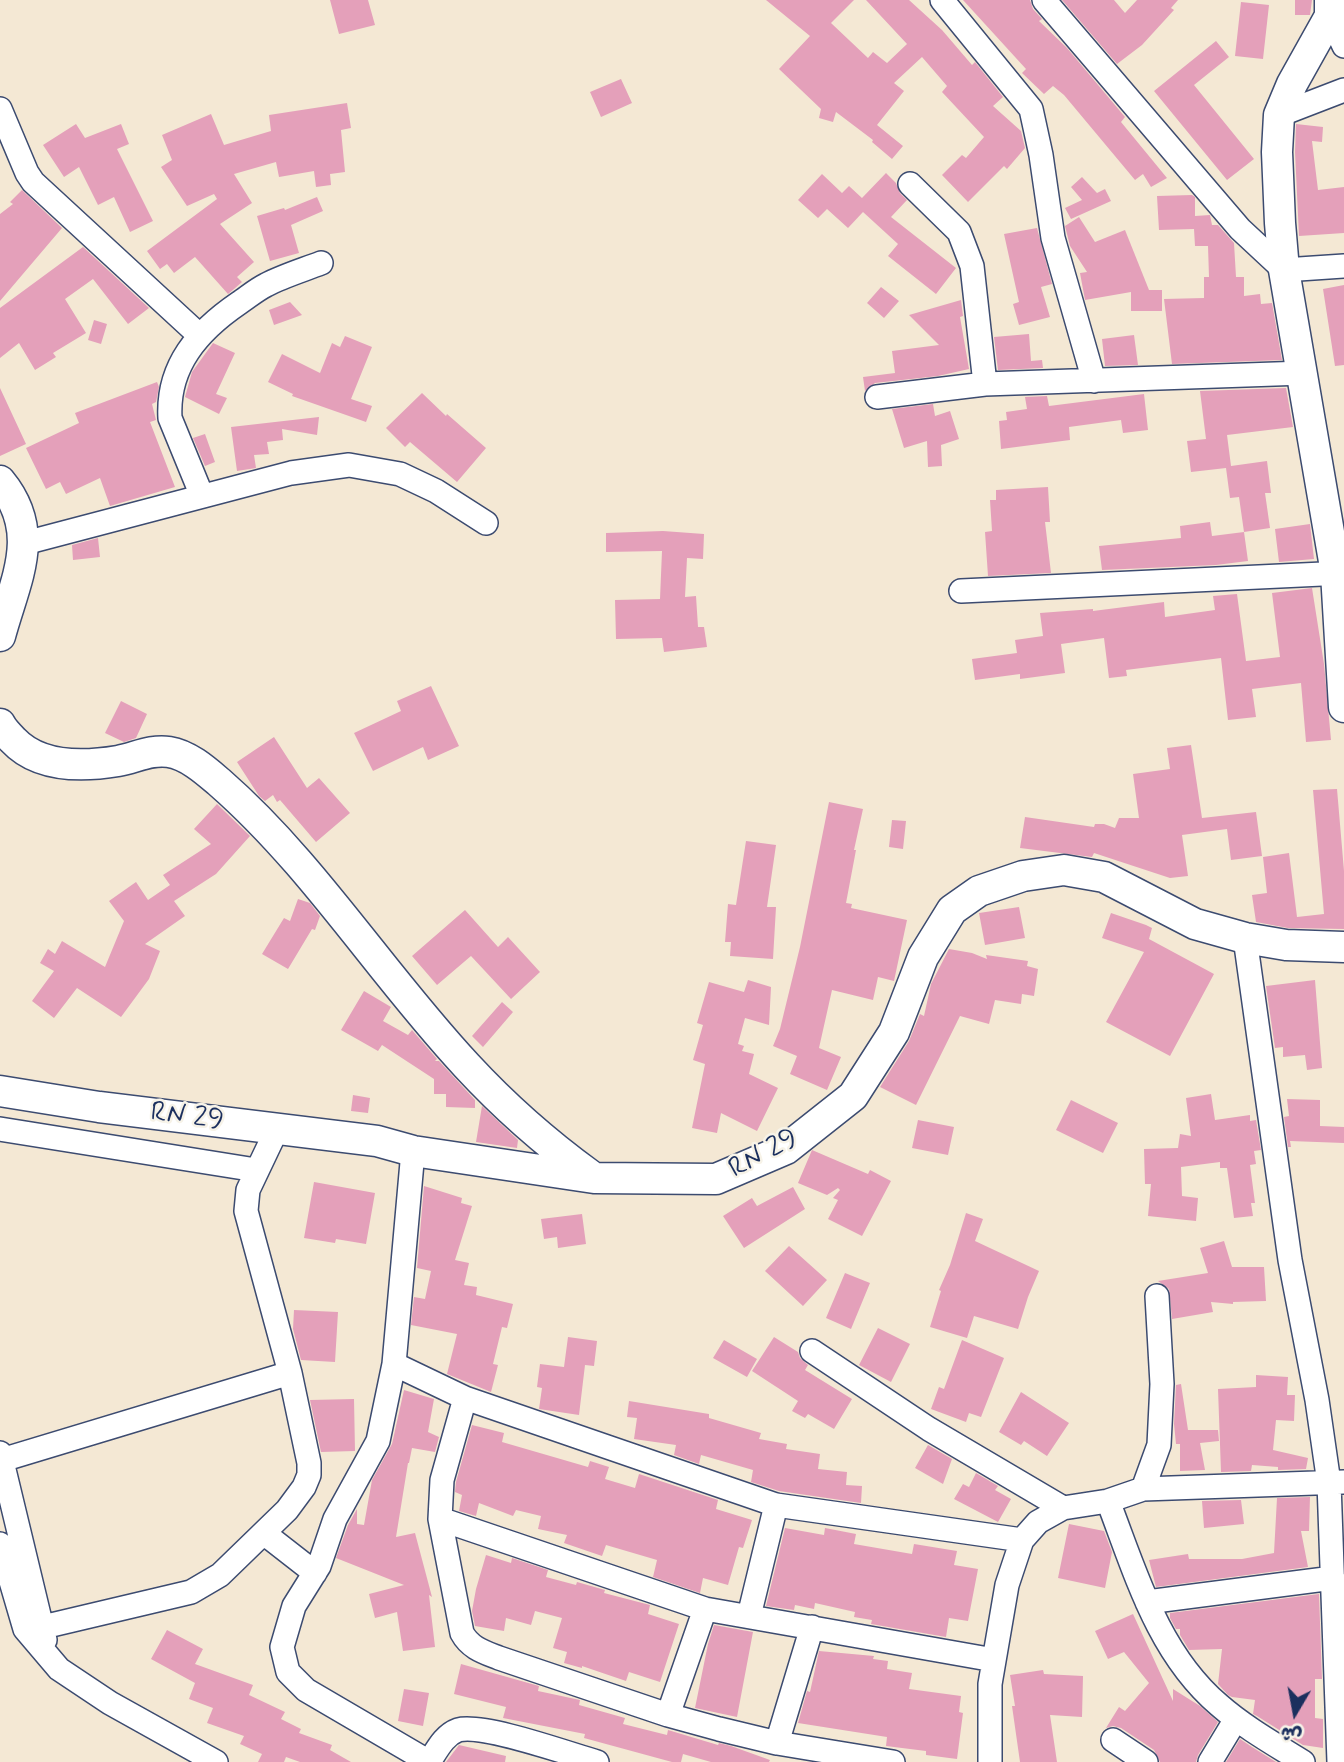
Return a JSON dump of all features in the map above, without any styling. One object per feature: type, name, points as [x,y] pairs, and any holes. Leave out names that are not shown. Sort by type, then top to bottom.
[{"type":"main road","points":[[1330,8],[1279,115],[1278,176],[1284,270],[1340,573],[1344,707]]},
{"type":"main road","points":[[0,481],[12,495],[21,520],[24,543],[21,567],[0,636]]},
{"type":"main road","points":[[0,723],[1,728],[18,746],[39,759],[76,765],[119,761],[153,752],[171,752],[190,760],[210,774],[244,804],[296,860],[467,1066],[556,1150],[594,1178]]},
{"type":"main road","name":"RN 29","points":[[0,1091],[99,1107],[377,1141],[412,1151],[594,1178],[716,1179],[786,1149],[853,1096],[894,1032],[930,945],[952,910],[979,891],[1023,876],[1064,870],[1104,877],[1195,924],[1245,938],[1286,945],[1344,947]]},
{"type":"street","points":[[1045,0],[1240,229],[1284,270],[1344,266]]},
{"type":"street","points":[[946,2],[1031,109],[1041,155],[1052,238],[1094,381]]},
{"type":"street","points":[[1330,8],[1344,46]]},
{"type":"street","points":[[1279,115],[1344,90]]},
{"type":"street","points":[[0,108],[33,182],[199,335]]},
{"type":"street","points":[[910,184],[959,232],[972,265],[985,384]]},
{"type":"street","points":[[202,496],[170,418],[169,406],[174,382],[184,356],[199,335],[265,285],[321,263]]},
{"type":"street","points":[[877,397],[985,384],[1304,373]]},
{"type":"street","points":[[24,543],[290,473],[349,465],[400,474],[436,491],[486,523]]},
{"type":"street","points":[[961,591],[1340,573]]},
{"type":"street","points":[[1245,938],[1290,1260],[1336,1482],[1333,1578],[1338,1601],[1339,1762]]},
{"type":"street","points":[[0,1129],[256,1170]]},
{"type":"street","points":[[34,1628],[191,1592],[220,1575],[265,1534],[288,1510],[304,1487],[309,1475],[309,1463],[290,1373],[246,1211],[248,1190],[277,1129]]},
{"type":"street","points":[[412,1151],[394,1364],[378,1441],[335,1519],[319,1566],[294,1606],[282,1647],[288,1672],[306,1690],[429,1762],[446,1736],[458,1730],[473,1729],[517,1738],[597,1762]]},
{"type":"street","points":[[1143,1489],[1159,1445],[1162,1384],[1157,1296]]},
{"type":"street","points":[[812,1351],[929,1429],[1063,1508]]},
{"type":"street","points":[[394,1364],[465,1398],[776,1505],[1022,1540]]},
{"type":"street","points":[[34,1628],[1,1457],[290,1373]]},
{"type":"street","points":[[465,1398],[442,1480],[440,1519],[461,1633],[466,1642],[499,1658],[668,1715],[777,1743],[893,1762]]},
{"type":"street","points":[[990,1762],[990,1684],[1007,1585],[1022,1540],[1038,1522],[1063,1508],[1108,1501],[1143,1489],[1336,1482]]},
{"type":"street","points":[[1108,1501],[1160,1632],[1188,1674],[1236,1719],[1303,1762]]},
{"type":"street","points":[[750,1616],[776,1505]]},
{"type":"street","points":[[440,1519],[705,1609],[994,1660]]},
{"type":"street","points":[[265,1534],[315,1573]]},
{"type":"street","points":[[0,1544],[34,1628],[59,1669],[75,1681],[216,1762]]},
{"type":"street","points":[[1147,1602],[1333,1578]]},
{"type":"street","points":[[668,1715],[705,1609]]},
{"type":"street","points":[[777,1743],[812,1627]]},
{"type":"street","points":[[1210,1762],[1236,1719]]},
{"type":"street","points":[[1113,1740],[1146,1762]]},
{"type":"building","points":[[330,0],[368,0],[375,25],[339,34]]},
{"type":"building","points":[[766,0],[854,0],[831,23],[868,58],[873,52],[887,63],[907,44],[866,0],[909,0],[942,30],[972,65],[975,62],[1003,97],[993,106],[1021,131],[1025,148],[1007,169],[1004,166],[968,202],[942,175],[962,155],[966,158],[984,137],[942,92],[947,86],[922,57],[894,83],[904,91],[877,125],[903,146],[892,159],[872,142],[873,140],[836,112],[833,122],[819,118],[821,109],[779,69],[810,36]]},
{"type":"building","points":[[963,0],[1030,0],[1033,9],[1042,19],[1039,21],[1067,48],[1125,117],[1121,122],[1167,178],[1151,187],[1143,174],[1135,180],[1064,95],[1053,86],[1044,94],[1022,73],[1026,69]]},
{"type":"building","points":[[1062,0],[1114,0],[1125,13],[1137,0],[1178,0],[1171,8],[1174,10],[1142,45],[1117,64]]},
{"type":"building","points":[[1295,0],[1312,0],[1310,15],[1295,15]]},
{"type":"building","points":[[1241,2],[1269,5],[1263,59],[1235,56]]},
{"type":"building","points":[[1216,41],[1229,57],[1194,85],[1254,159],[1227,180],[1154,91]]},
{"type":"building","points":[[621,79],[632,103],[601,117],[590,92]]},
{"type":"building","points":[[347,103],[351,128],[341,130],[345,172],[330,174],[331,185],[316,187],[314,171],[279,177],[276,162],[234,174],[252,203],[220,224],[254,262],[237,277],[242,282],[228,294],[195,257],[174,273],[167,264],[160,269],[147,251],[217,199],[214,194],[187,206],[161,167],[172,160],[162,135],[211,114],[224,145],[271,131],[269,115]]},
{"type":"building","points":[[76,124],[85,138],[121,124],[129,144],[117,149],[153,221],[130,232],[114,197],[98,205],[79,167],[64,177],[43,145]]},
{"type":"building","points":[[1296,124],[1323,127],[1322,142],[1312,141],[1318,190],[1344,187],[1344,233],[1299,236]]},
{"type":"building","points":[[886,173],[907,200],[891,217],[956,268],[936,294],[888,256],[898,244],[863,212],[848,228],[827,209],[818,218],[798,200],[822,174],[842,193],[849,186],[862,198]]},
{"type":"building","points":[[1082,177],[1097,193],[1105,189],[1111,201],[1071,219],[1065,208],[1082,200],[1071,187]]},
{"type":"building","points":[[22,190],[62,228],[0,301],[0,214],[13,204],[10,202]]},
{"type":"building","points":[[1157,196],[1195,197],[1195,216],[1210,215],[1212,225],[1218,225],[1234,243],[1236,277],[1244,277],[1244,296],[1260,294],[1261,304],[1272,303],[1282,360],[1172,364],[1164,299],[1204,298],[1204,277],[1209,277],[1208,246],[1195,246],[1194,229],[1159,230]]},
{"type":"building","points":[[317,197],[323,211],[291,225],[299,253],[270,261],[257,216],[284,208],[285,210]]},
{"type":"building","points":[[1079,217],[1095,242],[1125,230],[1149,290],[1162,290],[1162,311],[1131,311],[1131,292],[1085,300],[1080,273],[1087,272],[1070,246],[1065,226]]},
{"type":"building","points":[[1037,228],[1052,284],[1041,287],[1050,317],[1019,325],[1013,304],[1019,302],[1004,234]]},
{"type":"building","points":[[83,247],[149,308],[128,324],[93,279],[65,299],[86,333],[53,353],[56,357],[35,370],[19,343],[0,358],[0,308]]},
{"type":"building","points":[[1344,285],[1344,365],[1335,366],[1323,289]]},
{"type":"building","points":[[881,287],[899,301],[884,318],[867,303]]},
{"type":"building","points":[[961,300],[963,316],[960,317],[969,369],[938,376],[875,383],[865,391],[863,377],[895,373],[892,351],[939,345],[909,315]]},
{"type":"building","points":[[290,302],[302,315],[274,325],[269,310]]},
{"type":"building","points":[[94,320],[107,324],[101,344],[88,340]]},
{"type":"building","points":[[1029,334],[1031,361],[1042,360],[1043,368],[998,370],[994,337]]},
{"type":"building","points":[[1134,335],[1138,365],[1105,366],[1102,339]]},
{"type":"building","points":[[345,336],[372,347],[351,399],[372,406],[366,422],[292,396],[293,394],[268,382],[282,354],[320,373],[332,343],[340,347]]},
{"type":"building","points":[[213,343],[235,353],[216,394],[227,398],[219,414],[185,397],[192,372]]},
{"type":"building","points":[[157,382],[159,387],[156,402],[152,404],[156,420],[150,422],[175,487],[110,506],[100,478],[66,494],[60,482],[46,489],[26,448],[79,423],[75,413]]},
{"type":"building","points":[[0,388],[26,444],[0,456]]},
{"type":"building","points":[[1286,388],[1293,427],[1227,435],[1231,466],[1267,461],[1271,493],[1265,493],[1270,528],[1244,532],[1239,497],[1230,498],[1226,468],[1191,472],[1187,441],[1206,439],[1200,391]]},
{"type":"building","points":[[422,393],[486,448],[457,482],[410,442],[405,447],[386,428]]},
{"type":"building","points":[[1144,394],[1148,430],[1123,433],[1121,420],[1069,427],[1070,440],[1001,449],[999,421],[1007,420],[1006,412],[1027,409],[1025,397],[1047,396],[1049,406]]},
{"type":"building","points":[[933,404],[935,416],[950,411],[959,439],[941,445],[942,466],[928,467],[927,441],[904,448],[892,409]]},
{"type":"building","points":[[319,417],[317,435],[282,429],[283,440],[267,442],[269,454],[254,455],[256,468],[237,471],[231,427]]},
{"type":"building","points":[[205,434],[215,462],[205,466],[193,438]]},
{"type":"building","points":[[1048,487],[1050,522],[1045,522],[1051,573],[988,576],[985,532],[992,531],[990,500],[996,500],[996,490]]},
{"type":"building","points":[[1210,522],[1212,536],[1244,532],[1248,561],[1102,570],[1099,546],[1181,538],[1180,526]]},
{"type":"building","points":[[1310,524],[1314,559],[1279,562],[1275,529]]},
{"type":"building","points":[[663,531],[704,534],[703,559],[687,558],[685,597],[696,596],[698,627],[704,627],[707,647],[664,652],[662,638],[616,639],[615,600],[660,599],[662,551],[606,552],[606,533]]},
{"type":"building","points":[[98,538],[100,557],[73,560],[72,545]]},
{"type":"building","points":[[1312,588],[1324,664],[1331,740],[1306,742],[1301,683],[1252,689],[1256,717],[1228,720],[1221,658],[1126,670],[1127,676],[1109,678],[1104,638],[1061,644],[1065,673],[1020,679],[1020,674],[975,680],[972,659],[1017,653],[1015,640],[1043,636],[1040,613],[1093,611],[1164,602],[1165,617],[1215,610],[1213,596],[1237,594],[1246,661],[1280,657],[1272,593]]},
{"type":"building","points":[[431,686],[459,746],[428,760],[423,747],[373,771],[354,733],[401,711],[397,701]]},
{"type":"building","points":[[121,701],[147,714],[136,738],[124,742],[105,733]]},
{"type":"building","points":[[274,737],[307,788],[319,778],[350,813],[316,842],[280,800],[277,802],[273,795],[265,801],[259,796],[237,762]]},
{"type":"building","points":[[1191,745],[1202,818],[1256,812],[1262,856],[1231,860],[1227,829],[1182,835],[1188,876],[1170,878],[1094,853],[1092,857],[1020,848],[1025,817],[1094,827],[1095,824],[1104,824],[1115,828],[1119,818],[1139,818],[1133,774],[1170,769],[1167,748]]},
{"type":"building","points":[[1337,789],[1344,871],[1344,929],[1288,928],[1256,922],[1252,895],[1267,893],[1263,857],[1289,853],[1297,917],[1324,914],[1313,790]]},
{"type":"building","points":[[829,802],[863,809],[846,903],[852,904],[851,908],[907,920],[894,981],[878,977],[873,1000],[832,990],[819,1048],[841,1057],[827,1090],[790,1074],[797,1056],[773,1046],[780,1029],[800,947]]},
{"type":"building","points":[[217,804],[250,836],[216,874],[174,901],[185,916],[145,944],[160,951],[149,979],[121,1017],[77,988],[54,1018],[32,1001],[54,971],[40,963],[48,949],[55,954],[62,941],[105,967],[124,921],[109,901],[136,882],[148,900],[170,885],[163,875],[211,844],[194,829]]},
{"type":"building","points":[[892,820],[906,821],[903,849],[889,847]]},
{"type":"building","points":[[746,841],[776,845],[767,907],[776,907],[773,959],[730,956],[731,942],[725,942],[728,904],[736,905]]},
{"type":"building","points":[[298,899],[310,903],[320,916],[315,930],[312,929],[288,969],[262,954],[284,918],[290,921]]},
{"type":"building","points":[[1019,907],[1025,938],[985,945],[979,913]]},
{"type":"building","points":[[465,910],[498,947],[508,937],[540,972],[511,999],[471,956],[437,985],[412,956]]},
{"type":"building","points":[[1111,913],[1152,928],[1149,939],[1214,974],[1170,1056],[1106,1022],[1144,952],[1102,938]]},
{"type":"building","points":[[949,949],[987,959],[986,955],[1028,961],[1027,966],[1038,969],[1034,996],[1022,994],[1021,1004],[995,1000],[989,1024],[960,1016],[916,1105],[880,1087],[909,1041],[920,1014],[924,1016],[931,984]]},
{"type":"building","points":[[748,980],[771,987],[769,1025],[745,1018],[738,1044],[744,1046],[742,1051],[754,1054],[749,1074],[778,1088],[757,1131],[721,1113],[717,1133],[692,1128],[705,1064],[693,1060],[703,1025],[697,1023],[709,982],[744,992]]},
{"type":"building","points":[[1315,980],[1322,1068],[1307,1070],[1305,1055],[1283,1057],[1283,1047],[1275,1048],[1266,986]]},
{"type":"building","points":[[364,991],[391,1007],[383,1021],[408,1035],[412,1030],[437,1059],[435,1061],[439,1061],[475,1100],[475,1108],[446,1107],[446,1094],[434,1094],[434,1079],[382,1045],[378,1051],[341,1030]]},
{"type":"building","points":[[502,1002],[513,1012],[483,1047],[472,1036]]},
{"type":"building","points":[[1211,1094],[1215,1120],[1250,1115],[1250,1121],[1256,1120],[1261,1150],[1254,1151],[1256,1164],[1250,1165],[1255,1203],[1251,1203],[1253,1216],[1234,1218],[1227,1168],[1220,1168],[1220,1162],[1181,1167],[1182,1196],[1198,1198],[1196,1221],[1148,1216],[1151,1184],[1145,1184],[1144,1149],[1178,1148],[1180,1134],[1191,1136],[1186,1098]]},
{"type":"building","points":[[353,1095],[370,1098],[368,1113],[351,1111]]},
{"type":"building","points":[[1287,1099],[1320,1100],[1320,1126],[1344,1127],[1344,1143],[1290,1141],[1291,1147],[1288,1147],[1284,1117],[1289,1116]]},
{"type":"building","points":[[1071,1100],[1118,1123],[1103,1153],[1056,1130]]},
{"type":"building","points":[[482,1106],[518,1140],[517,1148],[476,1142]]},
{"type":"building","points":[[918,1120],[954,1127],[948,1155],[912,1148]]},
{"type":"building","points":[[812,1150],[868,1174],[870,1170],[891,1181],[862,1236],[828,1219],[838,1200],[833,1198],[840,1190],[838,1188],[827,1195],[798,1183]]},
{"type":"building","points":[[314,1182],[375,1193],[366,1244],[304,1238]]},
{"type":"building","points":[[424,1186],[462,1198],[461,1203],[472,1206],[455,1260],[469,1263],[464,1285],[477,1287],[476,1295],[513,1304],[507,1328],[502,1327],[493,1364],[498,1365],[491,1392],[447,1374],[457,1334],[411,1325],[414,1297],[425,1299],[431,1271],[417,1268]]},
{"type":"building","points":[[793,1187],[805,1209],[744,1248],[723,1216],[752,1198],[757,1206]]},
{"type":"building","points":[[966,1213],[983,1219],[975,1241],[1039,1271],[1018,1329],[974,1316],[967,1338],[930,1327],[941,1291],[939,1290],[950,1265]]},
{"type":"building","points":[[582,1214],[586,1244],[558,1248],[557,1237],[544,1239],[541,1219]]},
{"type":"building","points":[[1224,1241],[1232,1267],[1264,1267],[1266,1301],[1233,1304],[1211,1302],[1213,1312],[1172,1319],[1169,1289],[1158,1281],[1208,1273],[1200,1248]]},
{"type":"building","points":[[789,1246],[827,1280],[803,1306],[765,1271]]},
{"type":"building","points":[[845,1273],[870,1283],[851,1329],[826,1318]]},
{"type":"building","points":[[294,1310],[338,1312],[335,1362],[301,1360],[293,1329]]},
{"type":"building","points":[[878,1328],[910,1344],[891,1382],[859,1365]]},
{"type":"building","points":[[568,1337],[597,1341],[594,1366],[585,1365],[579,1415],[539,1409],[542,1388],[537,1387],[540,1364],[564,1367]]},
{"type":"building","points":[[774,1337],[798,1352],[808,1365],[805,1370],[852,1399],[834,1429],[808,1414],[805,1418],[792,1411],[798,1401],[752,1371]]},
{"type":"building","points":[[724,1340],[757,1359],[747,1377],[713,1358]]},
{"type":"building","points":[[962,1340],[1004,1358],[981,1417],[969,1413],[966,1422],[931,1409],[939,1387],[944,1389]]},
{"type":"building","points":[[1256,1375],[1288,1377],[1287,1395],[1295,1395],[1294,1421],[1276,1420],[1273,1450],[1308,1458],[1306,1469],[1278,1470],[1278,1467],[1252,1465],[1251,1471],[1221,1472],[1218,1389],[1256,1387]]},
{"type":"building","points":[[1181,1384],[1188,1430],[1218,1430],[1219,1441],[1200,1443],[1205,1470],[1180,1471],[1180,1444],[1176,1444],[1174,1424],[1176,1385]]},
{"type":"building","points":[[404,1390],[434,1399],[428,1432],[439,1437],[435,1452],[412,1448],[396,1537],[415,1533],[432,1597],[429,1595],[435,1647],[403,1651],[397,1612],[375,1618],[369,1594],[404,1585],[336,1558],[357,1509],[357,1524],[364,1525],[372,1480],[392,1444]]},
{"type":"building","points":[[1021,1392],[1069,1423],[1047,1456],[1024,1441],[1021,1445],[999,1432]]},
{"type":"building","points":[[354,1399],[355,1451],[321,1452],[310,1400]]},
{"type":"building","points":[[629,1401],[709,1414],[709,1418],[761,1433],[759,1439],[787,1444],[786,1449],[820,1454],[818,1469],[847,1472],[846,1485],[862,1486],[861,1503],[779,1491],[751,1482],[753,1470],[701,1455],[699,1464],[674,1455],[676,1445],[634,1439],[637,1418],[627,1417]]},
{"type":"building","points":[[472,1425],[504,1433],[502,1442],[588,1467],[590,1461],[609,1467],[605,1479],[635,1488],[639,1474],[718,1500],[716,1509],[752,1520],[743,1548],[739,1547],[728,1585],[703,1578],[700,1593],[653,1577],[657,1560],[606,1545],[602,1556],[564,1543],[567,1535],[538,1529],[541,1516],[516,1510],[513,1516],[479,1503],[476,1516],[459,1511],[462,1495],[455,1492],[456,1482]]},
{"type":"building","points":[[928,1445],[952,1459],[943,1484],[915,1468]]},
{"type":"building","points":[[976,1473],[998,1486],[995,1490],[1011,1499],[998,1522],[954,1499],[963,1484],[969,1487]]},
{"type":"building","points":[[1310,1497],[1309,1531],[1301,1531],[1308,1567],[1156,1587],[1149,1560],[1188,1554],[1189,1559],[1242,1559],[1274,1553],[1277,1498]]},
{"type":"building","points":[[1241,1500],[1244,1524],[1204,1528],[1202,1501]]},
{"type":"building","points":[[1069,1524],[1104,1531],[1112,1552],[1105,1588],[1058,1578]]},
{"type":"building","points":[[785,1528],[824,1535],[825,1528],[856,1534],[854,1544],[912,1554],[914,1544],[957,1551],[954,1565],[978,1569],[968,1621],[949,1618],[946,1637],[871,1624],[872,1620],[854,1617],[855,1612],[815,1603],[814,1609],[795,1605],[794,1610],[766,1606]]},
{"type":"building","points":[[486,1555],[511,1563],[512,1558],[548,1570],[546,1577],[576,1585],[577,1582],[605,1590],[604,1593],[650,1605],[648,1614],[679,1624],[660,1682],[629,1672],[626,1681],[582,1666],[564,1663],[567,1652],[553,1648],[562,1618],[535,1611],[531,1625],[506,1618],[504,1631],[475,1626],[472,1611]]},
{"type":"building","points":[[1319,1594],[1322,1679],[1315,1679],[1315,1718],[1323,1719],[1323,1748],[1303,1745],[1253,1714],[1255,1700],[1228,1695],[1218,1684],[1222,1649],[1189,1650],[1180,1635],[1180,1629],[1176,1629],[1170,1618],[1170,1613]]},
{"type":"building","points":[[1133,1614],[1173,1701],[1173,1689],[1200,1706],[1218,1722],[1196,1762],[1160,1762],[1154,1750],[1121,1728],[1106,1728],[1119,1707],[1125,1711],[1149,1683],[1124,1652],[1108,1659],[1095,1631]]},
{"type":"building","points":[[714,1625],[753,1632],[737,1717],[695,1708]]},
{"type":"building","points":[[167,1630],[203,1649],[195,1664],[253,1685],[249,1695],[285,1712],[281,1719],[301,1729],[299,1733],[332,1745],[330,1750],[351,1762],[300,1762],[286,1757],[284,1762],[258,1762],[262,1754],[240,1744],[244,1736],[207,1723],[213,1708],[189,1699],[195,1683],[151,1659]]},
{"type":"building","points":[[819,1651],[874,1656],[873,1659],[888,1661],[887,1669],[912,1673],[909,1689],[961,1696],[959,1712],[963,1713],[957,1759],[926,1755],[926,1751],[886,1746],[887,1737],[798,1723],[807,1691],[810,1692]]},
{"type":"building","points":[[461,1664],[539,1686],[538,1691],[580,1700],[579,1705],[625,1718],[623,1724],[667,1735],[668,1730],[718,1745],[731,1746],[770,1760],[711,1762],[683,1754],[681,1762],[672,1762],[584,1738],[585,1734],[503,1718],[506,1707],[454,1694]]},
{"type":"building","points":[[1043,1670],[1044,1674],[1083,1676],[1082,1717],[1050,1715],[1057,1762],[1020,1762],[1010,1675]]},
{"type":"building","points":[[404,1689],[429,1693],[423,1726],[398,1721]]},
{"type":"building","points":[[1240,1739],[1252,1747],[1276,1762],[1226,1762]]},
{"type":"building","points":[[459,1745],[506,1756],[505,1762],[446,1762]]}]
